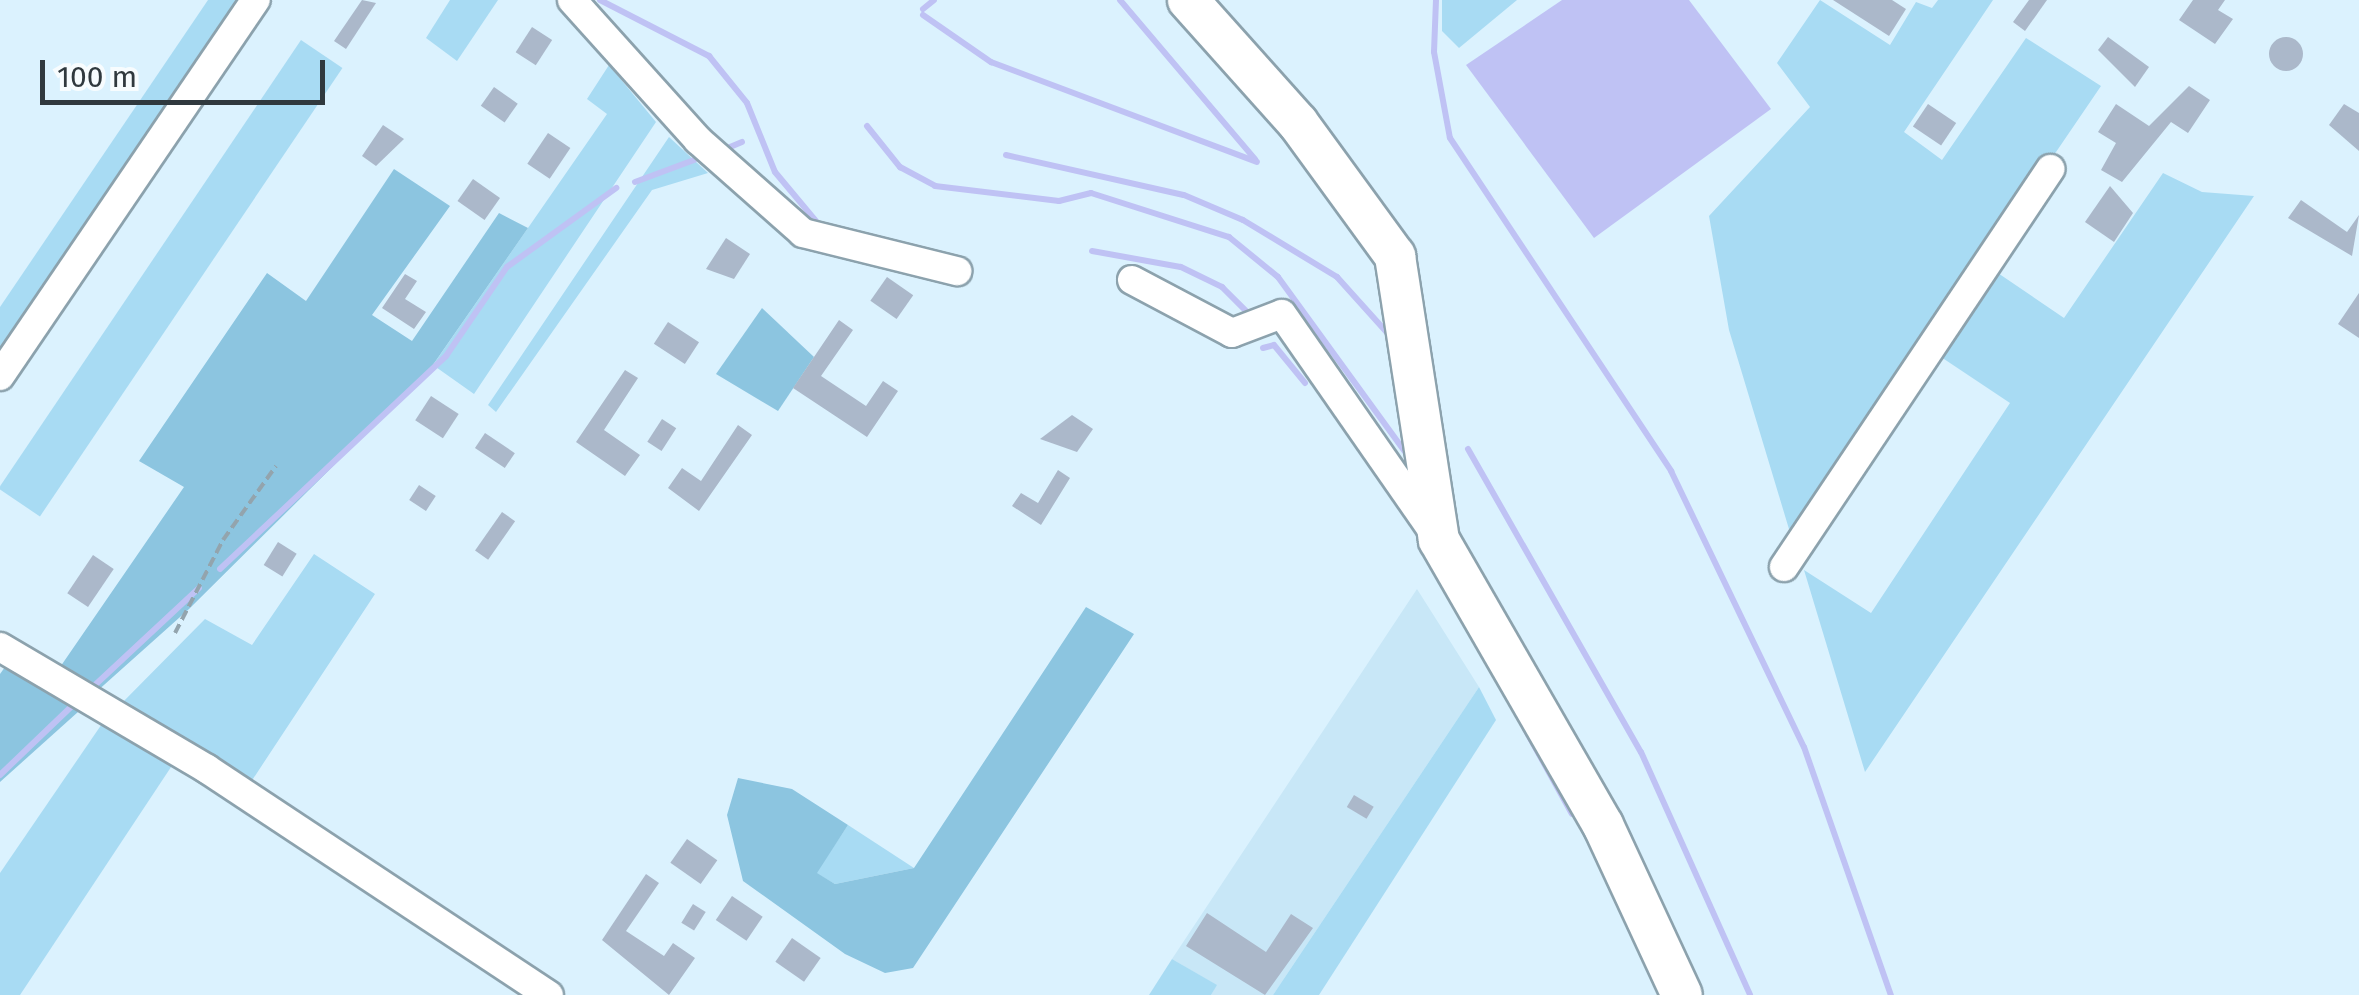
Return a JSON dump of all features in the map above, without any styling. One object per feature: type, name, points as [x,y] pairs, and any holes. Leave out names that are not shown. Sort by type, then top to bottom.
[{"type":"highway","points":[[1188,0],[1298,122],[1396,256],[1439,540],[1603,825],[1682,995]]},
{"type":"street","points":[[0,376],[256,0]]},
{"type":"street","points":[[572,0],[698,140],[803,233],[957,271]]},
{"type":"street","points":[[1784,568],[2050,170]]},
{"type":"street","points":[[1132,280],[1232,333],[1282,314],[1439,540]]},
{"type":"street","points":[[0,647],[207,768],[549,995]]},
{"type":"path","points":[[175,633],[222,540],[276,466]]},
{"type":"shaded area","points":[[208,0],[247,0],[0,362],[0,307]]},
{"type":"shaded area","points":[[450,0],[498,0],[457,61],[426,38]]},
{"type":"shaded area","points":[[1442,0],[1517,0],[1459,48],[1442,31]]},
{"type":"shaded area","points":[[1562,0],[1689,0],[1771,109],[1594,238],[1466,65]]},
{"type":"shaded area","points":[[1820,0],[1890,45],[1916,2],[1932,8],[1938,0],[1993,0],[1904,132],[1942,160],[2026,38],[2101,86],[1792,539],[1729,330],[1709,216],[1810,107],[1777,63]]},
{"type":"shaded area","points":[[301,40],[342,68],[40,516],[0,486]]},
{"type":"shaded area","points":[[609,65],[656,122],[474,394],[433,365],[607,114],[587,99]]},
{"type":"shaded area","points":[[669,137],[708,173],[652,190],[496,412],[488,405]]},
{"type":"shaded area","points":[[394,169],[450,206],[372,315],[412,341],[499,213],[528,228],[428,372],[189,609],[95,693],[56,673],[184,487],[139,461],[267,273],[306,301]]},
{"type":"shaded area","points":[[2163,173],[2202,192],[2254,196],[1865,772],[1804,570],[1871,613],[2010,403],[1932,351],[1989,267],[2064,318]]},
{"type":"shaded area","points":[[762,308],[814,357],[778,411],[716,374]]},
{"type":"shaded area","points":[[314,554],[375,594],[247,788],[117,708],[205,619],[252,645]]},
{"type":"shaded area","points":[[1417,589],[1479,687],[1273,995],[1211,995],[1216,985],[1172,959]]},
{"type":"shaded area","points":[[1086,607],[1134,634],[913,968],[885,973],[845,954],[743,881],[727,815],[738,778],[792,789],[848,825],[817,873],[835,884],[914,868]]},
{"type":"shaded area","points":[[10,660],[88,703],[0,782],[0,674]]},
{"type":"shaded area","points":[[1479,687],[1496,720],[1319,995],[1273,995]]},
{"type":"shaded area","points":[[108,715],[179,755],[20,995],[0,995],[0,873]]},
{"type":"shaded area","points":[[848,825],[914,868],[835,884],[816,873]]},
{"type":"shaded area","points":[[1172,959],[1217,985],[1211,995],[1149,995]]},
{"type":"building","points":[[362,0],[376,3],[346,49],[334,41]]},
{"type":"building","points":[[1833,0],[1892,0],[1906,9],[1889,36]]},
{"type":"building","points":[[2029,0],[2047,0],[2025,31],[2013,22]]},
{"type":"building","points":[[2193,0],[2225,0],[2218,10],[2233,19],[2215,44],[2179,20]]},
{"type":"building","points":[[532,27],[552,40],[536,65],[516,52]]},
{"type":"building","points":[[2108,37],[2149,67],[2135,87],[2098,50]]},
{"type":"building","points":[[2286,37],[2298,42],[2303,54],[2298,66],[2286,71],[2274,66],[2269,54],[2274,42]]},
{"type":"building","points":[[2189,86],[2210,100],[2188,133],[2171,122],[2122,182],[2101,170],[2116,143],[2098,132],[2116,104],[2149,126]]},
{"type":"building","points":[[494,87],[518,104],[505,122],[481,106]]},
{"type":"building","points":[[1928,104],[1956,123],[1941,145],[1913,126]]},
{"type":"building","points":[[2344,104],[2359,113],[2359,151],[2329,125]]},
{"type":"building","points":[[383,125],[404,139],[376,166],[362,156]]},
{"type":"building","points":[[548,133],[570,148],[550,179],[527,164]]},
{"type":"building","points":[[473,179],[500,198],[485,220],[458,201]]},
{"type":"building","points":[[2110,186],[2133,213],[2114,242],[2085,222]]},
{"type":"building","points":[[2301,200],[2347,232],[2359,215],[2352,256],[2288,218]]},
{"type":"building","points":[[726,238],[750,254],[734,279],[706,269]]},
{"type":"building","points":[[405,274],[417,281],[405,299],[426,312],[414,329],[382,308]]},
{"type":"building","points":[[887,277],[913,295],[897,319],[870,301]]},
{"type":"building","points":[[2359,293],[2359,338],[2338,324]]},
{"type":"building","points":[[839,320],[853,330],[821,376],[866,406],[883,381],[898,391],[867,437],[793,388]]},
{"type":"building","points":[[668,322],[699,342],[685,364],[654,344]]},
{"type":"building","points":[[625,370],[638,378],[604,430],[640,455],[625,476],[576,442]]},
{"type":"building","points":[[431,396],[459,414],[443,438],[415,420]]},
{"type":"building","points":[[1072,415],[1093,429],[1077,452],[1040,439]]},
{"type":"building","points":[[662,419],[676,428],[662,451],[647,442]]},
{"type":"building","points":[[738,425],[752,435],[699,511],[668,488],[682,468],[701,481]]},
{"type":"building","points":[[485,433],[515,453],[505,468],[475,448]]},
{"type":"building","points":[[1058,470],[1070,478],[1041,525],[1012,506],[1021,493],[1038,503]]},
{"type":"building","points":[[419,485],[436,496],[426,511],[409,500]]},
{"type":"building","points":[[502,512],[515,521],[488,560],[475,551]]},
{"type":"building","points":[[278,542],[297,554],[282,577],[264,565]]},
{"type":"building","points":[[93,555],[114,569],[88,607],[67,593]]},
{"type":"building","points":[[1354,795],[1374,807],[1367,819],[1347,807]]},
{"type":"building","points":[[687,839],[717,860],[701,884],[670,863]]},
{"type":"building","points":[[646,874],[659,883],[626,931],[664,956],[673,943],[695,958],[669,995],[602,940]]},
{"type":"building","points":[[732,896],[763,917],[746,941],[716,920]]},
{"type":"building","points":[[693,904],[706,912],[694,931],[681,923]]},
{"type":"building","points":[[1207,913],[1266,952],[1291,914],[1313,928],[1265,995],[1186,946]]},
{"type":"building","points":[[792,938],[821,958],[804,982],[775,962]]},
{"type":"waterway","points":[[600,0],[709,56],[747,103],[775,172],[816,221]]},
{"type":"waterway","points":[[923,9],[934,0]]},
{"type":"waterway","points":[[1120,0],[1255,159]]},
{"type":"waterway","points":[[1436,0],[1434,52],[1450,138],[1671,471],[1804,747],[1891,995]]},
{"type":"waterway","points":[[923,15],[991,62],[1257,162]]},
{"type":"waterway","points":[[867,126],[900,167],[935,186],[1059,201],[1091,193],[1229,237],[1278,277],[1410,459]]},
{"type":"waterway","points":[[730,147],[742,142]]},
{"type":"waterway","points":[[1006,155],[1184,195],[1243,220],[1337,277],[1392,338]]},
{"type":"waterway","points":[[635,182],[694,160]]},
{"type":"waterway","points":[[220,569],[446,356],[507,267],[616,188]]},
{"type":"waterway","points":[[1092,251],[1181,267],[1222,287],[1252,317]]},
{"type":"waterway","points":[[1263,348],[1274,345],[1305,383]]},
{"type":"waterway","points":[[1468,449],[1641,752],[1750,995]]},
{"type":"waterway","points":[[95,685],[199,588]]},
{"type":"waterway","points":[[0,775],[75,703]]},
{"type":"waterway","points":[[1525,729],[1572,814]]}]
